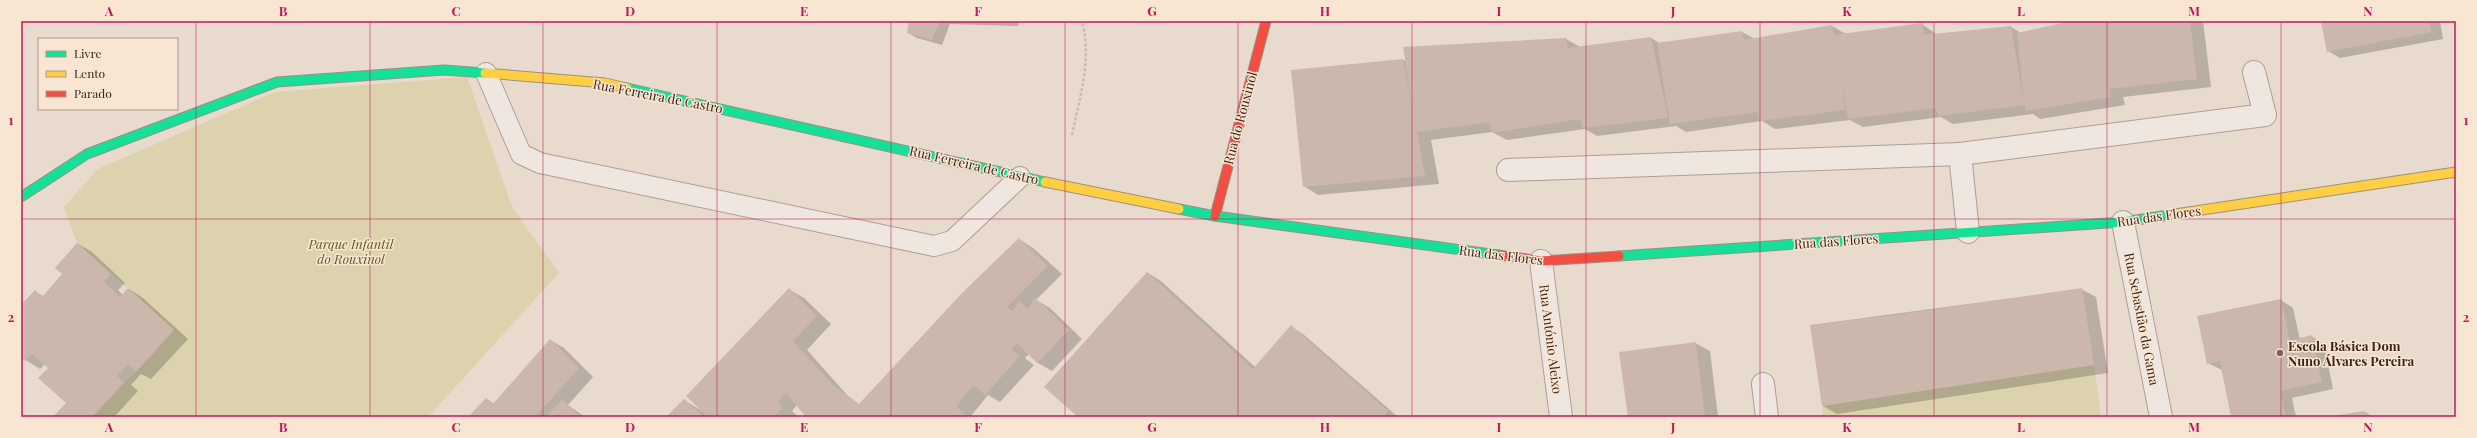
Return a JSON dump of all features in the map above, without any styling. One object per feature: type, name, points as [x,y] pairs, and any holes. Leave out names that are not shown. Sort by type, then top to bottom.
[{"type":"main road","name":"Rua do Rouxinol","points":[[1215,216],[1266,21]]},
{"type":"main road","name":"Rua Ferreira de Castro","points":[[21,197],[87,154],[277,82],[444,70],[605,83],[1020,177],[1215,216]]},
{"type":"main road","name":"Rua das Flores","points":[[1215,216],[1541,261],[2124,222],[2456,172]]},
{"type":"street","points":[[1508,170],[1960,154],[2265,114],[2254,72]]},
{"type":"street","points":[[1960,154],[1968,232]]},
{"type":"street","name":"Rua Sebastião da Gama","points":[[2124,222],[2161,417]]},
{"type":"street","name":"Rua António Aleixo","points":[[1541,261],[1561,417]]},
{"type":"street","points":[[1763,384],[1767,417]]},
{"type":"lane","points":[[486,73],[521,154],[540,163],[934,246],[952,241],[1020,177]]},
{"type":"path","points":[[1072,134],[1084,79],[1087,39],[1082,21]]},
{"type":"green space","name":"Parque Infantil do Rouxinol","points":[[467,77],[512,207],[559,273],[428,417],[93,417],[174,330],[77,243],[64,207],[98,169],[275,92]]},
{"type":"green space","points":[[2094,365],[2101,417],[1823,417],[1822,406]]},
{"type":"building","points":[[909,21],[940,21],[932,40],[907,33]]},
{"type":"building","points":[[2071,21],[2190,21],[2197,79],[2109,89],[2111,97],[2025,111],[2025,105],[1938,116],[1936,108],[1848,119],[1842,85],[1845,110],[1760,121],[1758,112],[1670,124],[1657,43],[1742,31],[1744,40],[1832,25],[1834,35],[1922,23],[1924,35],[2011,26],[2024,103],[2017,33]]},
{"type":"building","points":[[2321,21],[2429,21],[2431,32],[2327,52]]},
{"type":"building","points":[[1651,37],[1668,118],[1582,128],[1580,119],[1492,133],[1490,122],[1417,132],[1425,176],[1303,187],[1291,70],[1403,59],[1412,106],[1403,47],[1566,38],[1568,48]]},
{"type":"building","points":[[1019,238],[1048,266],[1007,307],[1013,311],[1019,301],[1028,309],[1035,298],[1069,330],[1037,363],[1017,343],[1012,349],[1020,356],[985,395],[974,385],[963,397],[957,407],[966,415],[964,417],[806,417],[786,393],[778,402],[783,407],[774,417],[708,417],[686,396],[789,288],[817,316],[793,341],[834,386],[859,404],[963,292]]},
{"type":"building","points":[[77,243],[111,274],[104,282],[120,297],[128,288],[174,330],[136,372],[128,364],[117,376],[124,382],[92,417],[53,417],[66,403],[38,378],[48,368],[32,354],[25,361],[21,358],[21,305],[35,290],[42,297],[62,274],[55,268]]},
{"type":"building","points":[[1147,272],[1253,369],[1291,325],[1388,411],[1383,417],[1078,417],[1044,387]]},
{"type":"building","points":[[2082,288],[2094,365],[1822,406],[1810,325],[1896,315]]},
{"type":"building","points":[[2281,299],[2290,341],[2312,335],[2322,382],[2280,391],[2286,417],[2231,417],[2220,361],[2207,364],[2197,316]]},
{"type":"building","points":[[550,339],[579,368],[535,417],[468,417],[486,398],[493,404]]},
{"type":"building","points":[[1696,342],[1705,417],[1628,417],[1619,352]]},
{"type":"building","points":[[562,399],[580,417],[546,417]]},
{"type":"building","points":[[684,399],[704,417],[666,417]]},
{"type":"building","points":[[2365,411],[2366,417],[2332,417],[2332,416]]},
{"type":"traffic: fast","points":[[21,197],[87,154],[277,82],[444,70],[485,73]]},
{"type":"traffic: fast","points":[[627,88],[1045,182]]},
{"type":"traffic: fast","points":[[1179,209],[1215,216],[1498,255]]},
{"type":"traffic: fast","points":[[1619,256],[2123,222],[2175,214]]},
{"type":"traffic: slow","points":[[485,73],[605,83],[627,88]]},
{"type":"traffic: slow","points":[[2175,214],[2456,172]]},
{"type":"traffic: slow","points":[[1045,182],[1179,209]]},
{"type":"traffic: jam","points":[[1215,216],[1266,21]]},
{"type":"traffic: jam","points":[[1498,255],[1541,261],[1619,256]]},
{"type":"place","name":"Escola Básica Dom Nuno Álvares Pereira","points":[[2280,353]]}]
